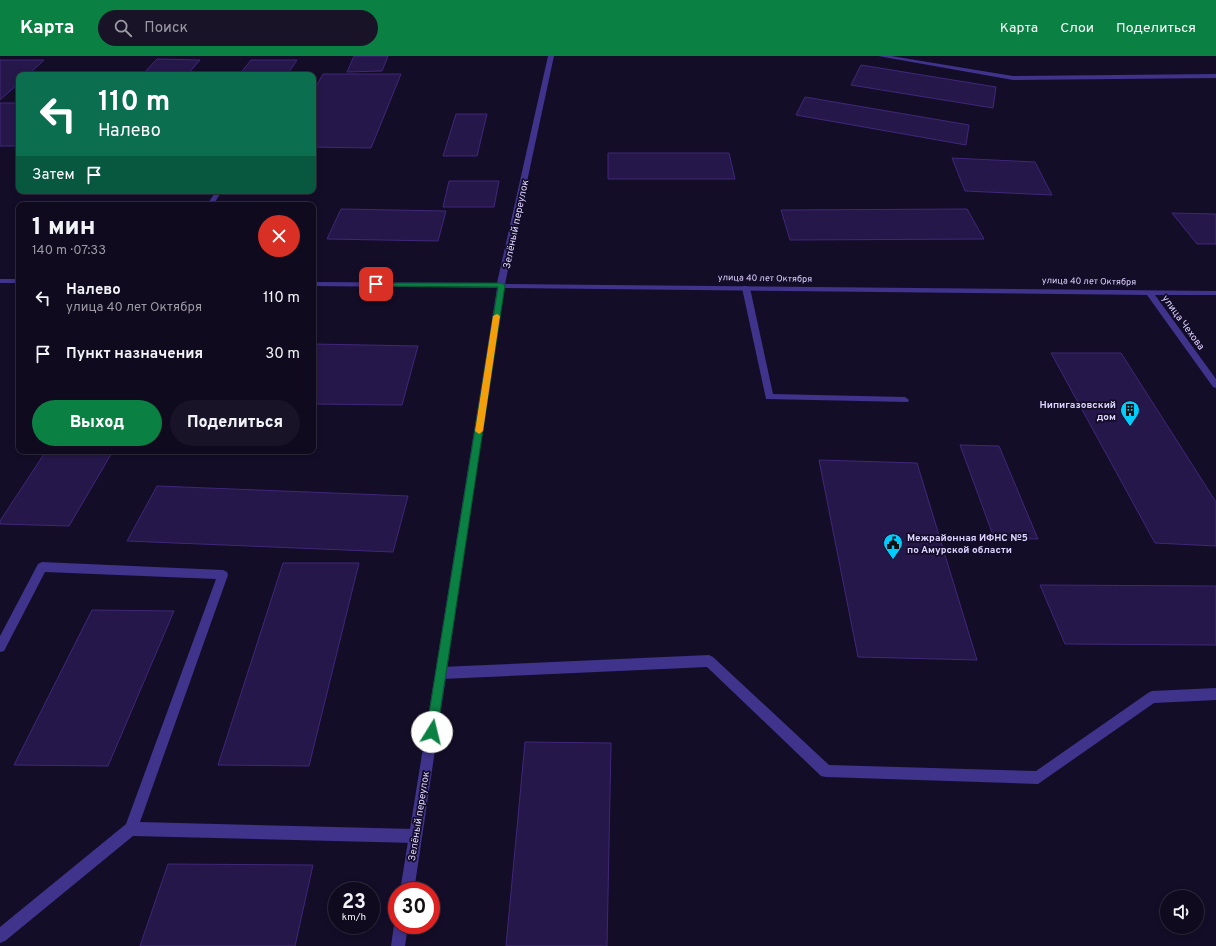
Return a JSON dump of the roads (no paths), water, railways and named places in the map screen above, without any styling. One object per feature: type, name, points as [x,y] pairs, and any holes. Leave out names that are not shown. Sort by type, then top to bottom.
[{"type":"street","name":"Зелёный переулок","points":[[408,882],[501,285],[551,56]]},
{"type":"street","points":[[881,56],[1013,78],[1216,76]]},
{"type":"street","points":[[0,281],[16,281]]},
{"type":"street","name":"улица 40 лет Октября","points":[[316,284],[1216,293]]},
{"type":"street","points":[[746,288],[769,397],[905,400]]},
{"type":"street","name":"улица Чехова","points":[[1149,292],[1216,385]]},
{"type":"street","points":[[0,647],[42,567],[223,575],[131,829],[0,936]]},
{"type":"street","points":[[441,673],[709,661],[826,771],[1038,778],[1152,697],[1216,694]]},
{"type":"street","points":[[131,829],[415,836]]},
{"type":"street","points":[[398,946],[400,934]]},
{"type":"place","name":"Нипигазовский дом","points":[[1130,427]]},
{"type":"place","name":"Межрайонная ИФНС №5 по Амурской области","points":[[893,560]]}]
